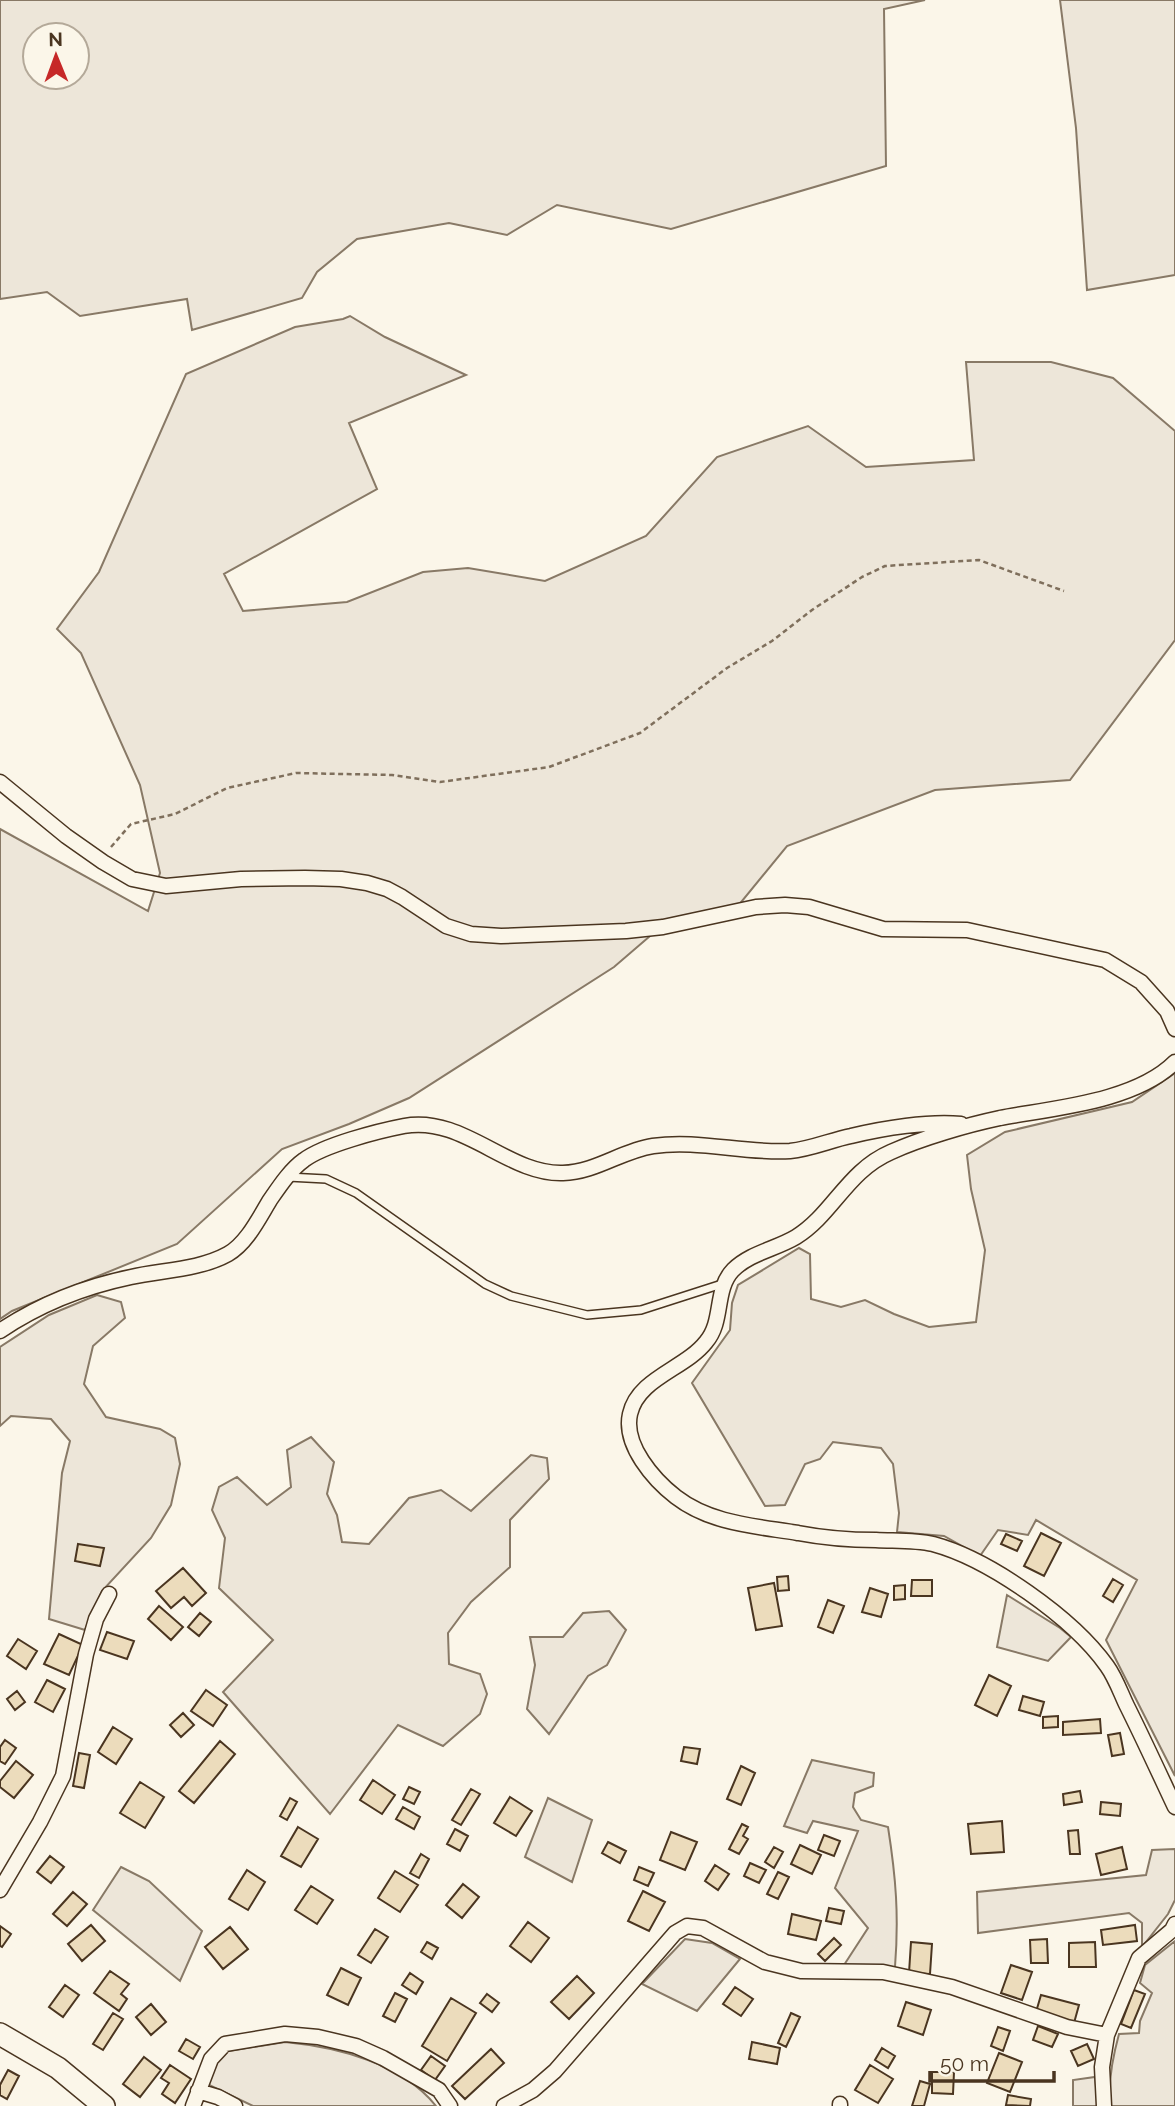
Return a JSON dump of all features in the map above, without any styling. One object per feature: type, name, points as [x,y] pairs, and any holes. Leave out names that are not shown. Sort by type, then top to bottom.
[{"type":"main road","points":[[0,2034],[58,2068],[104,2106]]},
{"type":"street","points":[[0,782],[103,862],[132,879],[166,886],[241,879],[305,878],[367,883],[402,897],[446,926],[471,934],[541,936],[626,931],[663,927],[756,907],[809,907],[883,929],[967,930],[1105,960],[1141,982],[1167,1011],[1175,1028]]},
{"type":"street","points":[[1175,1062],[1165,1072],[1134,1088],[1102,1098],[972,1124],[891,1152],[865,1167],[813,1224],[796,1237],[752,1257],[735,1268],[722,1284],[717,1322],[707,1342],[683,1363],[644,1389],[633,1404],[628,1419],[631,1438],[661,1486],[690,1508],[716,1519],[831,1539],[930,1543],[984,1564],[1022,1587],[1080,1636],[1109,1668],[1175,1807]]},
{"type":"street","points":[[0,1331],[29,1312],[66,1295],[131,1277],[203,1262],[229,1253],[245,1239],[287,1177],[303,1160],[328,1148],[405,1126],[429,1125],[450,1130],[536,1169],[560,1174],[601,1166],[627,1153],[654,1146],[691,1145],[757,1152],[793,1150],[883,1130],[954,1123],[972,1124]]},
{"type":"street","points":[[0,1891],[40,1822],[62,1776],[86,1654],[96,1619],[109,1594]]},
{"type":"street","points":[[1104,2106],[1102,2067],[1107,2035],[1139,1958],[1172,1930],[1175,1924]]},
{"type":"street","points":[[504,2106],[533,2090],[555,2071],[675,1933],[687,1926],[703,1928],[765,1962],[801,1971],[884,1972],[953,1987],[1067,2027],[1107,2035]]},
{"type":"street","points":[[193,2106],[211,2059],[225,2044],[285,2034],[318,2037],[356,2046],[439,2090],[450,2106]]},
{"type":"street","points":[[198,2091],[218,2096],[235,2106]]},
{"type":"lane","points":[[287,1177],[326,1180],[356,1193],[485,1284],[511,1296],[587,1315],[641,1310],[722,1284]]},
{"type":"path","points":[[103,862],[113,843],[131,824],[175,814],[227,788],[296,773],[392,775],[440,782],[549,767],[640,733],[812,610],[862,577],[885,566],[979,559],[1064,591]]},
{"type":"shaded area","points":[[0,0],[925,0],[884,9],[886,166],[671,229],[557,205],[507,235],[449,223],[357,239],[317,272],[302,298],[192,330],[187,299],[80,316],[47,292],[0,299]]},
{"type":"shaded area","points":[[1060,0],[1175,0],[1175,275],[1087,290],[1076,128]]},
{"type":"shaded area","points":[[350,316],[385,337],[466,375],[349,423],[377,489],[224,574],[243,611],[347,602],[423,572],[468,568],[545,581],[646,536],[717,457],[808,426],[866,467],[974,460],[966,362],[1051,362],[1113,378],[1175,431],[1175,640],[1070,780],[935,790],[787,846],[729,917],[671,918],[614,967],[409,1098],[282,1149],[177,1244],[12,1311],[0,1319],[0,829],[148,911],[160,873],[140,785],[81,653],[57,629],[99,572],[186,374],[295,327]]},
{"type":"shaded area","points":[[1175,1073],[1175,1776],[1106,1640],[1137,1580],[1036,1520],[1028,1535],[998,1530],[980,1556],[944,1536],[897,1532],[899,1513],[893,1464],[881,1448],[833,1442],[820,1459],[805,1464],[785,1505],[765,1506],[692,1383],[730,1330],[732,1303],[738,1285],[799,1248],[810,1254],[811,1299],[841,1307],[865,1300],[929,1327],[976,1322],[985,1250],[971,1189],[967,1155],[1005,1132],[1132,1102]]},
{"type":"shaded area","points":[[97,1295],[121,1302],[125,1318],[93,1346],[84,1384],[106,1417],[160,1429],[175,1438],[180,1464],[171,1505],[151,1538],[102,1591],[85,1630],[49,1619],[62,1473],[70,1441],[51,1419],[11,1416],[0,1426],[0,1347],[49,1315]]},
{"type":"shaded area","points":[[311,1437],[334,1462],[327,1494],[337,1515],[342,1542],[369,1544],[409,1498],[441,1490],[471,1511],[531,1455],[547,1458],[549,1479],[510,1520],[510,1567],[471,1602],[448,1633],[449,1664],[480,1674],[487,1694],[480,1714],[443,1746],[398,1725],[330,1814],[223,1692],[273,1640],[219,1588],[225,1538],[212,1510],[219,1487],[237,1477],[267,1505],[291,1487],[287,1450]]},
{"type":"shaded area","points":[[1007,1595],[1071,1637],[1048,1661],[997,1647]]},
{"type":"shaded area","points":[[609,1611],[626,1630],[607,1665],[588,1676],[549,1734],[527,1709],[535,1665],[530,1637],[563,1637],[583,1613]]},
{"type":"shaded area","points":[[812,1760],[874,1773],[873,1786],[855,1793],[853,1807],[861,1820],[888,1827],[896,1897],[895,1967],[844,1965],[868,1928],[835,1888],[858,1831],[813,1821],[807,1833],[784,1826]]},
{"type":"shaded area","points":[[548,1798],[592,1820],[572,1882],[525,1857]]},
{"type":"shaded area","points":[[1175,1849],[1175,1900],[1168,1914],[1142,1947],[1142,1923],[1129,1913],[978,1933],[977,1892],[1146,1875],[1152,1850]]},
{"type":"shaded area","points":[[121,1867],[149,1881],[202,1931],[180,1981],[93,1910]]},
{"type":"shaded area","points":[[685,1939],[712,1943],[740,1959],[697,2011],[642,1984]]},
{"type":"shaded area","points":[[1175,1941],[1175,2106],[1111,2106],[1110,2079],[1119,2034],[1139,2033],[1140,2021],[1152,1993],[1140,1983],[1145,1965]]},
{"type":"shaded area","points":[[285,2042],[347,2053],[387,2068],[422,2091],[436,2106],[253,2106],[207,2084],[218,2058],[228,2051]]},
{"type":"shaded area","points":[[1095,2077],[1098,2106],[1073,2106],[1073,2080]]},
{"type":"building","points":[[1041,1533],[1061,1543],[1044,1576],[1024,1566]]},
{"type":"building","points":[[1006,1534],[1022,1541],[1017,1551],[1001,1544]]},
{"type":"building","points":[[78,1544],[104,1548],[100,1566],[75,1561]]},
{"type":"building","points":[[183,1568],[206,1593],[192,1606],[184,1597],[171,1608],[156,1591]]},
{"type":"building","points":[[788,1576],[789,1590],[778,1591],[777,1577]]},
{"type":"building","points":[[1113,1579],[1123,1585],[1113,1602],[1103,1596]]},
{"type":"building","points":[[912,1580],[932,1580],[932,1596],[911,1596]]},
{"type":"building","points":[[774,1583],[782,1626],[756,1630],[748,1588]]},
{"type":"building","points":[[905,1585],[905,1599],[894,1600],[894,1586]]},
{"type":"building","points":[[870,1588],[888,1594],[881,1617],[862,1612]]},
{"type":"building","points":[[828,1600],[844,1606],[833,1633],[818,1627]]},
{"type":"building","points":[[159,1606],[183,1627],[171,1640],[148,1619]]},
{"type":"building","points":[[200,1613],[211,1622],[199,1636],[188,1627]]},
{"type":"building","points":[[107,1632],[134,1641],[127,1659],[100,1650]]},
{"type":"building","points":[[59,1634],[83,1645],[69,1675],[44,1664]]},
{"type":"building","points":[[18,1639],[37,1651],[26,1669],[7,1656]]},
{"type":"building","points":[[989,1675],[1011,1686],[997,1716],[975,1705]]},
{"type":"building","points":[[47,1680],[65,1689],[53,1712],[35,1702]]},
{"type":"building","points":[[206,1690],[227,1705],[213,1726],[191,1711]]},
{"type":"building","points":[[17,1691],[25,1702],[15,1710],[7,1699]]},
{"type":"building","points":[[1023,1696],[1044,1702],[1040,1716],[1019,1710]]},
{"type":"building","points":[[183,1713],[194,1725],[181,1737],[170,1725]]},
{"type":"building","points":[[1058,1716],[1058,1727],[1043,1728],[1043,1717]]},
{"type":"building","points":[[1100,1719],[1101,1733],[1063,1735],[1063,1722]]},
{"type":"building","points":[[113,1727],[132,1739],[116,1764],[98,1752]]},
{"type":"building","points":[[1120,1733],[1124,1754],[1112,1756],[1108,1735]]},
{"type":"building","points":[[5,1740],[16,1748],[5,1764],[0,1761],[0,1747]]},
{"type":"building","points":[[220,1741],[235,1754],[194,1803],[179,1791]]},
{"type":"building","points":[[684,1747],[700,1749],[697,1764],[681,1761]]},
{"type":"building","points":[[79,1753],[90,1755],[84,1788],[73,1786]]},
{"type":"building","points":[[16,1761],[33,1775],[14,1798],[0,1787],[0,1781]]},
{"type":"building","points":[[741,1766],[755,1773],[741,1805],[727,1799]]},
{"type":"building","points":[[373,1780],[395,1795],[382,1814],[360,1800]]},
{"type":"building","points":[[140,1782],[164,1797],[145,1828],[120,1813]]},
{"type":"building","points":[[409,1787],[420,1792],[414,1804],[403,1799]]},
{"type":"building","points":[[471,1789],[480,1794],[461,1825],[452,1820]]},
{"type":"building","points":[[1080,1791],[1082,1802],[1064,1805],[1063,1794]]},
{"type":"building","points":[[510,1797],[532,1811],[516,1836],[494,1823]]},
{"type":"building","points":[[290,1798],[297,1802],[287,1820],[280,1816]]},
{"type":"building","points":[[1101,1802],[1121,1804],[1120,1816],[1100,1814]]},
{"type":"building","points":[[403,1807],[420,1817],[414,1829],[396,1819]]},
{"type":"building","points":[[1002,1821],[1004,1852],[971,1854],[968,1824]]},
{"type":"building","points":[[742,1824],[748,1827],[743,1836],[748,1839],[739,1854],[729,1849]]},
{"type":"building","points":[[298,1827],[318,1839],[301,1867],[281,1856]]},
{"type":"building","points":[[455,1829],[468,1836],[460,1851],[447,1844]]},
{"type":"building","points":[[1078,1830],[1080,1854],[1070,1854],[1068,1831]]},
{"type":"building","points":[[671,1832],[697,1842],[685,1870],[660,1860]]},
{"type":"building","points":[[824,1835],[840,1841],[834,1856],[818,1850]]},
{"type":"building","points":[[608,1842],[626,1851],[620,1863],[602,1853]]},
{"type":"building","points":[[800,1845],[821,1855],[812,1874],[791,1864]]},
{"type":"building","points":[[774,1847],[783,1852],[774,1868],[765,1862]]},
{"type":"building","points":[[1122,1847],[1127,1869],[1101,1875],[1096,1854]]},
{"type":"building","points":[[421,1854],[429,1859],[419,1878],[410,1873]]},
{"type":"building","points":[[50,1856],[64,1867],[51,1883],[37,1872]]},
{"type":"building","points":[[750,1863],[766,1870],[759,1883],[744,1876]]},
{"type":"building","points":[[715,1865],[729,1874],[718,1890],[705,1881]]},
{"type":"building","points":[[639,1867],[654,1873],[648,1886],[634,1880]]},
{"type":"building","points":[[247,1870],[265,1882],[248,1910],[229,1899]]},
{"type":"building","points":[[395,1871],[418,1885],[400,1912],[378,1898]]},
{"type":"building","points":[[778,1872],[789,1877],[778,1899],[767,1894]]},
{"type":"building","points":[[463,1884],[479,1897],[462,1918],[446,1905]]},
{"type":"building","points":[[311,1886],[333,1900],[317,1924],[295,1910]]},
{"type":"building","points":[[643,1891],[665,1902],[649,1931],[628,1921]]},
{"type":"building","points":[[73,1892],[87,1904],[67,1926],[53,1914]]},
{"type":"building","points":[[829,1908],[844,1911],[841,1924],[826,1921]]},
{"type":"building","points":[[792,1914],[821,1921],[816,1940],[788,1934]]},
{"type":"building","points":[[528,1922],[549,1938],[531,1962],[510,1946]]},
{"type":"building","points":[[91,1925],[105,1941],[82,1961],[68,1944]]},
{"type":"building","points":[[1135,1925],[1137,1941],[1103,1945],[1101,1930]]},
{"type":"building","points":[[0,1926],[11,1934],[2,1947],[0,1946]]},
{"type":"building","points":[[230,1927],[248,1949],[223,1969],[205,1947]]},
{"type":"building","points":[[375,1929],[388,1937],[371,1963],[358,1955]]},
{"type":"building","points":[[834,1938],[841,1945],[825,1961],[818,1954]]},
{"type":"building","points":[[1047,1939],[1048,1963],[1031,1963],[1030,1940]]},
{"type":"building","points":[[427,1942],[438,1948],[432,1959],[421,1952]]},
{"type":"building","points":[[911,1942],[932,1944],[930,1974],[909,1973]]},
{"type":"building","points":[[1095,1942],[1096,1967],[1069,1967],[1069,1943]]},
{"type":"building","points":[[1011,1965],[1032,1972],[1022,2000],[1001,1993]]},
{"type":"building","points":[[341,1968],[361,1978],[348,2005],[327,1995]]},
{"type":"building","points":[[110,1971],[129,1984],[121,1994],[127,1999],[119,2011],[94,1993]]},
{"type":"building","points":[[410,1973],[423,1982],[416,1994],[402,1985]]},
{"type":"building","points":[[577,1976],[594,1993],[569,2019],[551,2002]]},
{"type":"building","points":[[65,1985],[79,1995],[63,2017],[49,2007]]},
{"type":"building","points":[[735,1987],[753,1999],[741,2016],[723,2004]]},
{"type":"building","points":[[1134,1990],[1145,1994],[1131,2028],[1121,2024]]},
{"type":"building","points":[[395,1993],[407,1999],[395,2022],[383,2016]]},
{"type":"building","points":[[487,1994],[499,2003],[492,2012],[480,2003]]},
{"type":"building","points":[[1041,1995],[1079,2005],[1074,2023],[1036,2012]]},
{"type":"building","points":[[451,1998],[476,2013],[447,2061],[422,2046]]},
{"type":"building","points":[[906,2002],[931,2010],[923,2035],[898,2026]]},
{"type":"building","points":[[151,2004],[166,2022],[151,2035],[136,2017]]},
{"type":"building","points":[[113,2013],[123,2019],[103,2050],[93,2044]]},
{"type":"building","points":[[791,2013],[800,2017],[786,2047],[778,2043]]},
{"type":"building","points":[[1038,2026],[1058,2034],[1052,2047],[1033,2040]]},
{"type":"building","points":[[998,2027],[1010,2031],[1003,2051],[991,2046]]},
{"type":"building","points":[[186,2039],[200,2047],[193,2059],[179,2051]]},
{"type":"building","points":[[752,2042],[780,2048],[777,2064],[749,2059]]},
{"type":"building","points":[[1087,2044],[1094,2059],[1078,2066],[1071,2051]]},
{"type":"building","points":[[882,2048],[895,2056],[888,2068],[875,2060]]},
{"type":"building","points":[[491,2049],[504,2063],[465,2099],[452,2086]]},
{"type":"building","points":[[999,2053],[1022,2062],[1010,2092],[987,2083]]},
{"type":"building","points":[[431,2056],[445,2066],[435,2080],[421,2070]]},
{"type":"building","points":[[144,2057],[161,2070],[140,2097],[123,2084]]},
{"type":"building","points":[[170,2065],[191,2079],[175,2103],[162,2094],[169,2083],[161,2078]]},
{"type":"building","points":[[870,2065],[893,2079],[878,2103],[855,2090]]},
{"type":"building","points":[[8,2070],[19,2076],[7,2099],[0,2095],[0,2085]]},
{"type":"building","points":[[932,2072],[954,2072],[953,2094],[932,2093]]},
{"type":"building","points":[[920,2081],[930,2084],[924,2106],[912,2106]]},
{"type":"building","points":[[1008,2095],[1031,2099],[1030,2106],[1006,2105]]}]
